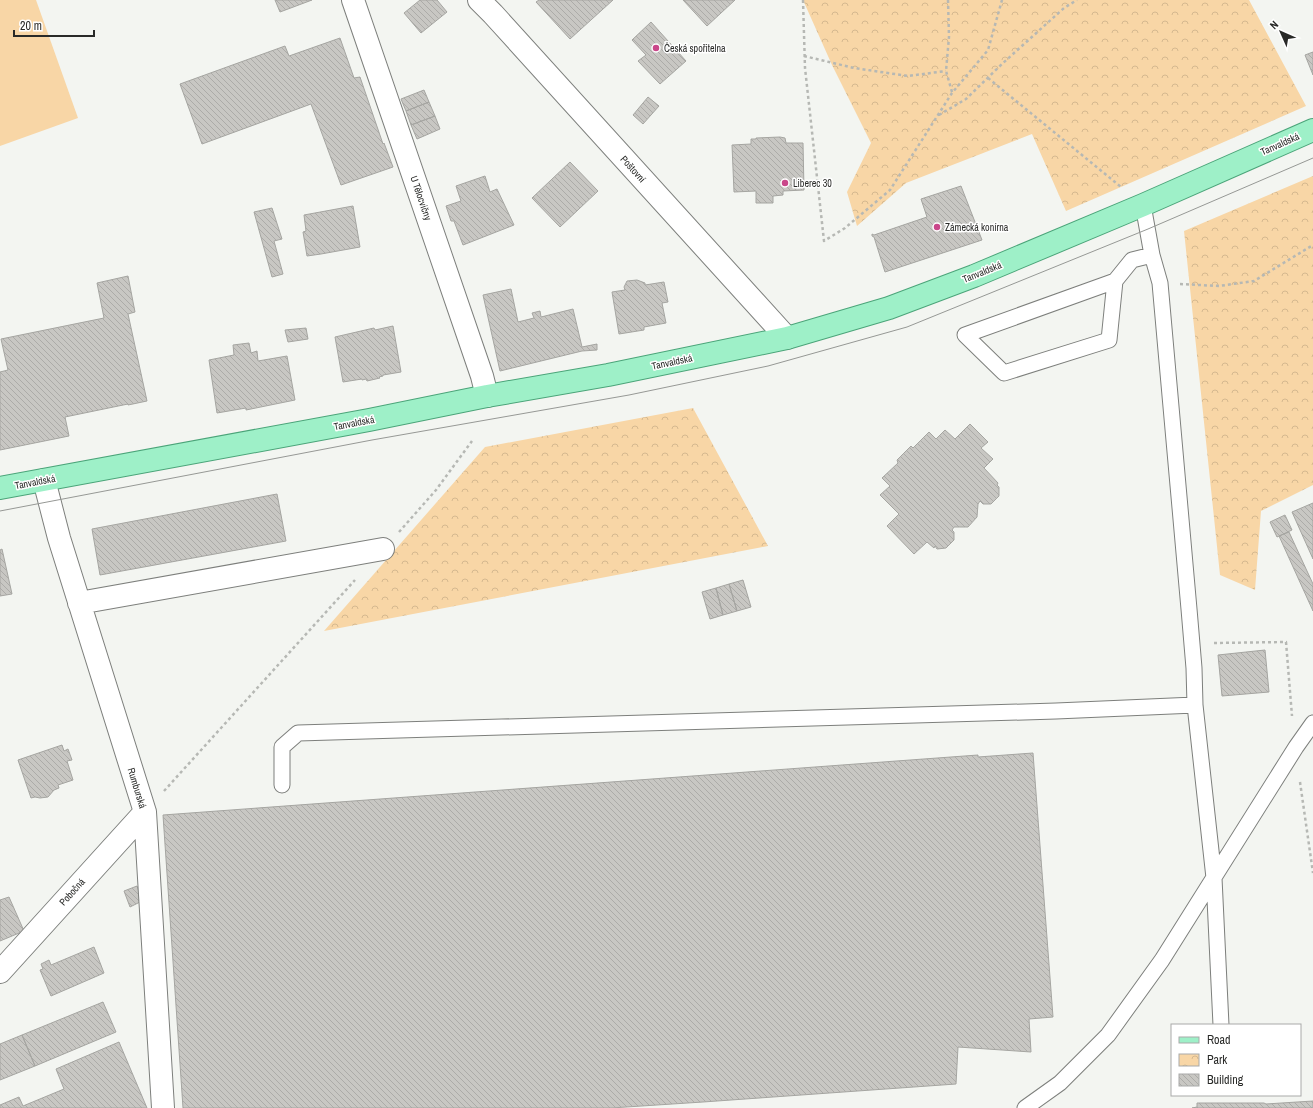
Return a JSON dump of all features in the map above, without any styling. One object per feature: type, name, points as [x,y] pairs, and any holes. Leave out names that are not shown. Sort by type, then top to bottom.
[{"type":"main road","name":"Tanvaldská","points":[[0,488],[362,422],[487,396],[608,375],[787,338],[900,304],[974,276],[1144,205],[1313,130]]},
{"type":"street","name":"U Tělocvičny","points":[[353,0],[487,396]]},
{"type":"street","name":"Poštovní","points":[[479,0],[787,338]]},
{"type":"street","name":"Rumburská","points":[[44,480],[59,538],[145,812],[162,1108]]},
{"type":"street","points":[[79,603],[383,549]]},
{"type":"street","name":"Pobočná","points":[[0,972],[145,812]]},
{"type":"lane","points":[[1144,205],[1152,255],[1160,283],[1194,668],[1195,705],[1214,878],[1221,1024]]},
{"type":"lane","points":[[1115,281],[1109,340],[1004,373],[965,335],[1115,281],[1132,260],[1152,255]]},
{"type":"lane","points":[[282,785],[282,747],[298,733],[1056,711],[1195,705]]},
{"type":"lane","points":[[1028,1107],[1060,1083],[1108,1035],[1162,960],[1296,747],[1313,723]]},
{"type":"path","points":[[803,0],[805,68],[824,241],[845,228],[890,190],[952,93],[988,50],[1002,0]]},
{"type":"path","points":[[948,0],[949,37],[946,71],[952,93]]},
{"type":"path","points":[[937,116],[966,99],[1064,8],[1077,0]]},
{"type":"path","points":[[804,56],[854,68],[908,76],[946,71]]},
{"type":"path","points":[[988,78],[1144,205]]},
{"type":"path","points":[[1160,283],[1219,286],[1254,281],[1313,245]]},
{"type":"path","points":[[383,549],[436,490],[472,441]]},
{"type":"path","points":[[145,812],[358,577]]},
{"type":"green space","points":[[0,0],[36,0],[78,118],[0,146]]},
{"type":"green space","points":[[803,0],[1249,0],[1306,106],[1066,211],[1032,134],[906,183],[857,226],[847,192],[871,143],[832,65]]},
{"type":"green space","points":[[1313,176],[1313,485],[1261,511],[1255,590],[1220,575],[1184,231]]},
{"type":"green space","points":[[693,408],[768,546],[324,631],[485,447]]},
{"type":"building","points":[[275,0],[312,0],[280,12]]},
{"type":"building","points":[[420,0],[437,0],[447,12],[421,33],[404,13]]},
{"type":"building","points":[[539,0],[613,0],[570,39],[536,2]]},
{"type":"building","points":[[683,0],[735,0],[707,26]]},
{"type":"building","name":"Česká spořitelna","points":[[651,22],[686,61],[660,84],[638,61],[646,55],[632,40]]},
{"type":"building","points":[[340,38],[354,78],[360,77],[383,144],[384,143],[393,167],[341,185],[311,104],[202,144],[180,84],[285,46],[289,56]]},
{"type":"building","points":[[1313,52],[1313,75],[1305,55]]},
{"type":"building","points":[[424,90],[429,102],[406,111],[401,99]]},
{"type":"building","points":[[648,97],[659,106],[643,124],[633,115]]},
{"type":"building","points":[[429,102],[435,116],[411,125],[406,111]]},
{"type":"building","points":[[435,116],[440,129],[417,139],[411,125]]},
{"type":"building","points":[[756,138],[785,138],[786,143],[803,143],[804,190],[783,191],[783,195],[773,196],[773,203],[756,203],[756,191],[734,192],[732,145],[751,144],[751,139]]},
{"type":"building","points":[[570,162],[598,191],[560,227],[532,198]]},
{"type":"building","points":[[485,176],[490,192],[497,189],[514,225],[463,245],[454,221],[451,221],[446,206],[461,201],[456,186]]},
{"type":"building","name":"Zámecká konírna","points":[[961,186],[982,240],[885,272],[872,234],[874,235],[927,217],[921,199]]},
{"type":"building","points":[[353,206],[360,247],[307,256],[303,232],[306,231],[304,215]]},
{"type":"building","points":[[272,208],[282,239],[274,241],[283,274],[272,277],[254,212]]},
{"type":"building","points":[[128,276],[135,312],[128,314],[147,401],[65,417],[69,436],[0,450],[0,372],[8,370],[1,339],[104,318],[97,283]]},
{"type":"building","points":[[637,280],[645,283],[645,285],[664,282],[668,302],[662,303],[666,323],[644,327],[644,330],[619,334],[612,292],[625,290],[624,287],[627,281]]},
{"type":"building","points":[[511,289],[518,322],[534,318],[532,313],[540,311],[541,317],[573,309],[582,347],[597,344],[597,350],[582,351],[500,371],[483,295]]},
{"type":"building","points":[[393,326],[401,372],[383,375],[379,377],[380,378],[367,381],[366,379],[362,379],[343,382],[335,337],[374,328],[375,330]]},
{"type":"building","points":[[306,328],[308,339],[288,342],[285,330]]},
{"type":"building","points":[[249,343],[251,353],[257,351],[258,361],[287,356],[295,400],[246,410],[246,408],[217,413],[209,360],[234,355],[233,345]]},
{"type":"building","points":[[970,424],[988,442],[981,448],[993,459],[984,468],[998,483],[999,496],[991,504],[983,504],[980,501],[978,504],[977,517],[968,527],[954,527],[952,530],[954,532],[954,540],[946,548],[937,549],[935,546],[934,548],[927,542],[914,554],[887,526],[899,514],[880,495],[890,486],[882,478],[898,463],[897,460],[911,446],[913,448],[929,432],[936,439],[945,430],[955,439]]},
{"type":"building","points":[[277,494],[286,541],[100,575],[92,529]]},
{"type":"building","points":[[1313,503],[1313,559],[1292,512]]},
{"type":"building","points":[[1285,515],[1292,530],[1277,537],[1270,522]]},
{"type":"building","points":[[1289,532],[1313,584],[1313,611],[1279,536]]},
{"type":"building","points":[[2,549],[12,594],[0,596],[0,550]]},
{"type":"building","points":[[743,580],[751,607],[737,611],[729,584]]},
{"type":"building","points":[[729,584],[737,611],[723,615],[716,588]]},
{"type":"building","points":[[716,588],[723,615],[710,619],[702,592]]},
{"type":"building","points":[[1265,650],[1269,692],[1222,696],[1218,655]]},
{"type":"building","points":[[62,745],[64,751],[68,749],[72,760],[67,761],[73,780],[58,785],[59,788],[54,790],[48,797],[31,798],[18,760]]},
{"type":"building","points":[[1033,753],[1053,1017],[1029,1019],[1031,1052],[958,1047],[956,1084],[611,1108],[183,1108],[163,815],[978,755],[978,757]]},
{"type":"building","points":[[137,886],[142,901],[130,907],[124,891]]},
{"type":"building","points":[[9,897],[24,931],[0,941],[0,900]]},
{"type":"building","points":[[94,947],[104,973],[51,996],[40,970],[43,969],[41,964],[49,960],[51,965]]},
{"type":"building","points":[[103,1002],[116,1032],[35,1066],[22,1035]]},
{"type":"building","points":[[22,1035],[35,1066],[0,1080],[0,1044]]},
{"type":"building","points":[[119,1042],[147,1108],[0,1108],[0,1105],[19,1097],[23,1106],[64,1089],[56,1069]]},
{"type":"building","points":[[1313,1101],[1313,1108],[1192,1108],[1197,1107],[1197,1103],[1266,1104]]},
{"type":"tram line","points":[[0,511],[372,440],[629,395],[768,366],[907,327],[1148,229],[1313,158]]},
{"type":"place","name":"Česká spořitelna","points":[[656,48]]},
{"type":"place","name":"Liberec 30","points":[[785,183]]},
{"type":"place","name":"Zámecká konírna","points":[[937,227]]}]
